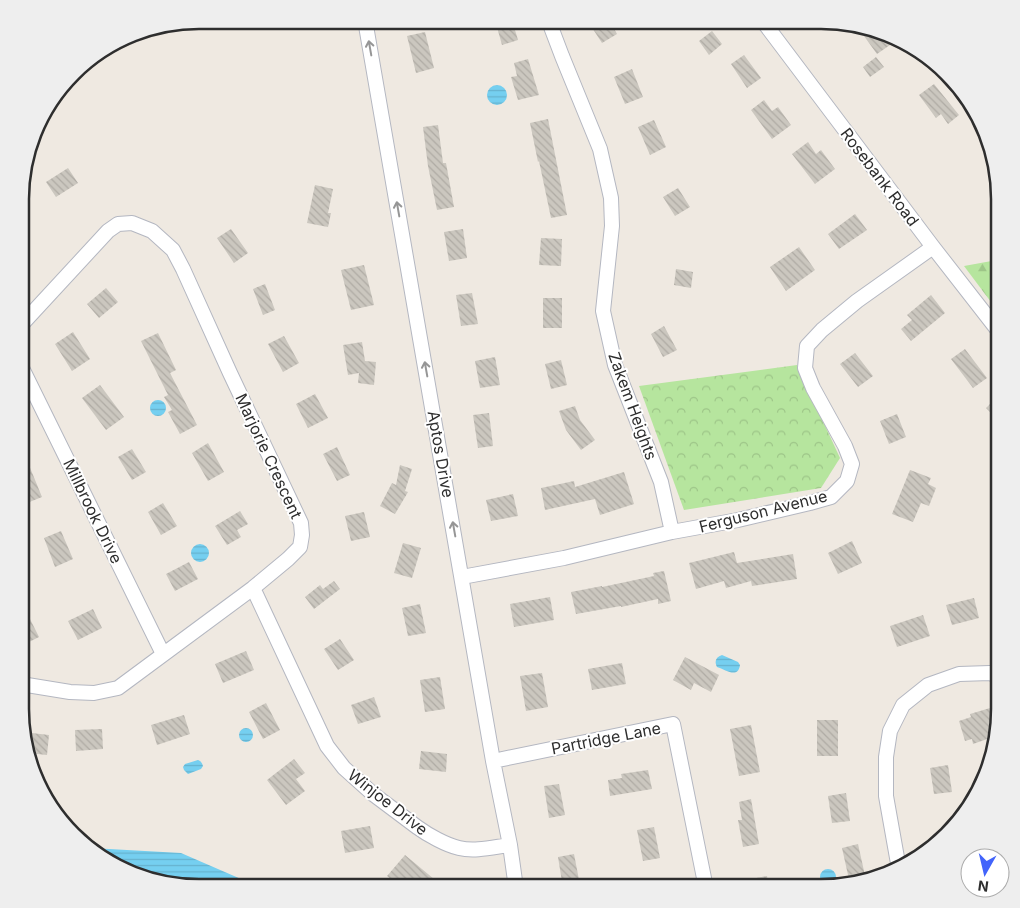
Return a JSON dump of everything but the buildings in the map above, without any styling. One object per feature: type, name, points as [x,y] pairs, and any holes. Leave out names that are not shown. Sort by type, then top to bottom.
[{"type":"street","name":"Aptos Drive","points":[[367,29],[515,879]]},
{"type":"street","name":"Zakem Heights","points":[[552,29],[600,149],[611,198],[612,226],[603,311],[615,365],[661,482],[672,532]]},
{"type":"street","name":"Rosebank Road","points":[[769,29],[991,321]]},
{"type":"street","name":"Marjorie Crescent","points":[[29,316],[108,231],[118,224],[132,223],[152,231],[173,250],[183,268],[230,373],[302,523],[300,547],[288,559],[253,588],[118,688],[94,694],[29,685]]},
{"type":"street","name":"Ferguson Avenue","points":[[462,577],[564,558],[672,532],[738,520],[831,497],[847,481],[852,464],[846,446],[813,388],[805,368],[807,346],[822,330],[857,301],[933,247]]},
{"type":"street","name":"Millbrook Drive","points":[[29,382],[164,654]]},
{"type":"street","name":"Winjoe Drive","points":[[253,588],[327,746],[344,768],[373,794],[424,832],[448,844],[459,848],[471,849],[510,845]]},
{"type":"street","points":[[897,860],[886,796],[886,757],[890,731],[903,705],[928,685],[959,674],[991,673]]},
{"type":"street","name":"Partridge Lane","points":[[493,761],[673,724],[704,879]]},
{"type":"green space","points":[[991,261],[991,302],[964,266]]},
{"type":"green space","points":[[797,365],[840,458],[821,488],[684,510],[639,386]]},
{"type":"water","points":[[497,85],[504,88],[507,95],[504,102],[497,105],[490,102],[487,95],[490,88]]},
{"type":"water","points":[[158,400],[164,402],[166,408],[164,414],[158,416],[152,414],[150,408],[152,402]]},
{"type":"water","points":[[200,544],[206,547],[209,553],[206,559],[200,562],[194,559],[191,553],[194,547]]},
{"type":"water","points":[[722,655],[738,662],[740,665],[737,672],[734,673],[717,667],[716,660]]},
{"type":"water","points":[[243,728],[249,728],[253,735],[249,742],[243,742],[239,738],[239,732]]},
{"type":"water","points":[[198,760],[203,766],[201,769],[188,774],[184,770],[185,764]]},
{"type":"water","points":[[101,849],[181,853],[241,879],[177,878],[134,866]]},
{"type":"water","points":[[828,869],[835,874],[835,879],[821,879],[820,877]]}]
